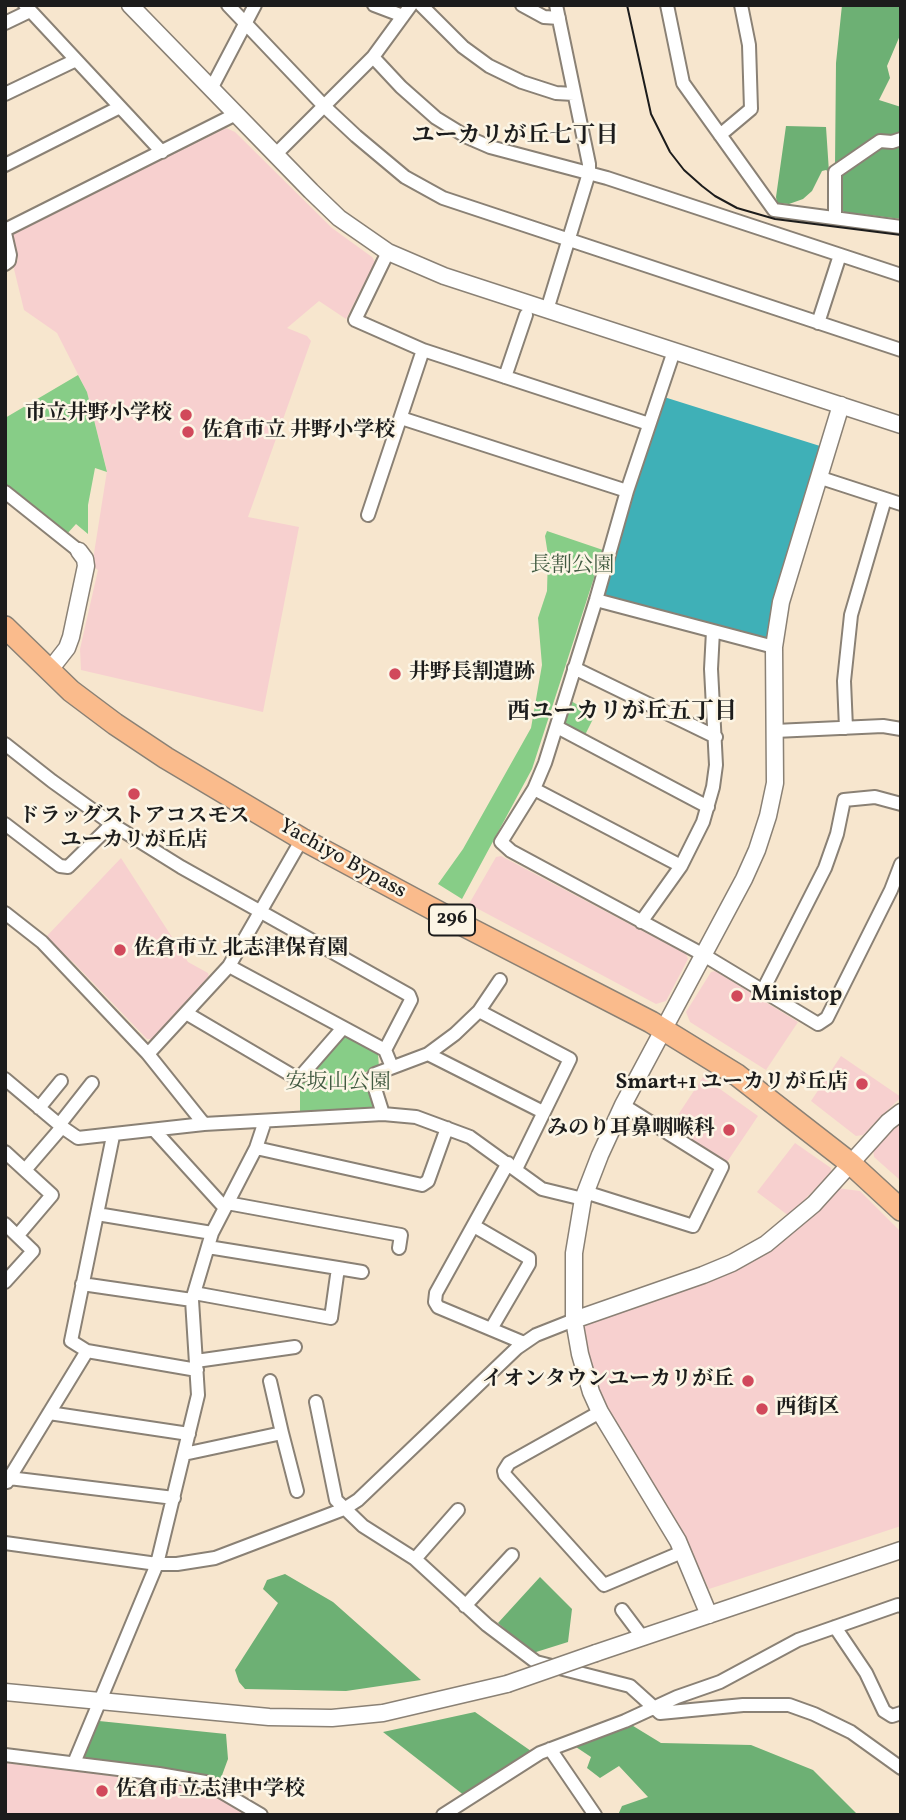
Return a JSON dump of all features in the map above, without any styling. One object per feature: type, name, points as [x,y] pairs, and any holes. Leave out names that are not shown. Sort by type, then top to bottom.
[{"type":"highway","name":"Yachiyo Bypass","points":[[5,627],[82,699],[145,745],[302,839],[664,1030],[737,1076],[850,1163],[901,1210]]},
{"type":"street","points":[[130,5],[339,218],[388,253],[444,276],[901,425]]},
{"type":"street","points":[[228,5],[325,107],[384,160],[422,187],[469,208],[901,350]]},
{"type":"street","points":[[211,89],[255,5]]},
{"type":"street","points":[[275,155],[373,57],[407,11],[374,5]]},
{"type":"street","points":[[421,5],[463,47],[489,66],[522,82],[556,93],[574,94]]},
{"type":"street","points":[[522,5],[544,17],[557,12],[589,164],[589,173],[547,310]]},
{"type":"street","points":[[667,5],[683,83],[774,210],[901,227]]},
{"type":"street","points":[[720,135],[751,109],[749,45],[741,5]]},
{"type":"street","points":[[5,23],[27,8],[162,152]]},
{"type":"street","points":[[373,57],[436,118],[490,147],[589,173],[901,275]]},
{"type":"street","points":[[5,94],[76,60]]},
{"type":"street","points":[[5,165],[120,107]]},
{"type":"street","points":[[5,264],[10,255],[5,232],[236,114]]},
{"type":"street","points":[[835,218],[835,172],[880,141],[892,142],[901,139]]},
{"type":"street","points":[[388,253],[355,320],[423,350],[649,424]]},
{"type":"street","points":[[818,323],[840,255]]},
{"type":"street","points":[[505,377],[526,315]]},
{"type":"street","points":[[368,515],[423,350]]},
{"type":"street","points":[[674,351],[627,491],[557,727],[534,789],[501,842],[505,848],[702,954],[814,1023],[824,1021],[891,890],[901,864]]},
{"type":"street","points":[[709,1615],[682,1552],[600,1412],[585,1374],[574,1320],[574,1253],[584,1196],[623,1105],[744,879],[768,816],[775,782],[774,647],[781,602],[841,405]]},
{"type":"street","points":[[401,418],[627,491]]},
{"type":"street","points":[[818,477],[901,504]]},
{"type":"street","points":[[5,492],[79,551],[85,559],[86,566],[71,637],[67,648],[49,671]]},
{"type":"street","points":[[846,728],[844,681],[851,615],[885,499]]},
{"type":"street","points":[[596,600],[774,647]]},
{"type":"street","points":[[641,922],[681,866],[708,807],[716,765],[711,669],[713,631]]},
{"type":"street","points":[[574,668],[716,737]]},
{"type":"street","points":[[775,731],[883,726],[901,729]]},
{"type":"street","points":[[557,727],[708,807]]},
{"type":"street","points":[[5,744],[52,782],[112,824],[181,867],[409,995],[411,1000],[385,1050]]},
{"type":"street","points":[[534,789],[681,866]]},
{"type":"street","points":[[763,990],[825,868],[837,834],[844,800],[875,797],[901,804]]},
{"type":"street","points":[[5,824],[60,866],[68,867],[112,824]]},
{"type":"street","points":[[148,1054],[229,966],[302,839]]},
{"type":"street","points":[[5,913],[42,942],[148,1054],[204,1124]]},
{"type":"street","points":[[229,966],[385,1050],[392,1068]]},
{"type":"street","points":[[383,1114],[372,1079],[375,1074],[428,1054],[455,1034],[479,1011],[499,979]]},
{"type":"street","points":[[479,1011],[570,1059],[543,1112],[436,1293],[435,1302],[438,1307],[524,1343]]},
{"type":"street","points":[[186,1013],[293,1076],[302,1076],[342,1028]]},
{"type":"street","points":[[428,1054],[543,1112]]},
{"type":"street","points":[[5,1079],[78,1138],[204,1124],[383,1114],[416,1117],[470,1138],[542,1189],[584,1196],[693,1226],[722,1167],[623,1105]]},
{"type":"street","points":[[39,1108],[61,1081]]},
{"type":"street","points":[[25,1170],[92,1083]]},
{"type":"street","points":[[5,1543],[157,1564],[177,1564],[215,1558],[344,1509],[358,1500],[524,1343],[536,1335],[574,1320],[703,1275],[766,1244],[814,1204],[888,1122],[901,1112]]},
{"type":"street","points":[[74,1763],[157,1564],[198,1395],[193,1297],[212,1233],[256,1148],[265,1121]]},
{"type":"street","points":[[256,1148],[422,1185],[428,1181],[447,1129]]},
{"type":"street","points":[[155,1131],[226,1205],[401,1235],[399,1248]]},
{"type":"street","points":[[113,1136],[71,1341],[87,1351],[196,1365],[295,1347]]},
{"type":"street","points":[[5,1152],[52,1195],[18,1235]]},
{"type":"street","points":[[97,1214],[212,1233]]},
{"type":"street","points":[[5,1224],[33,1251],[5,1282]]},
{"type":"street","points":[[474,1226],[529,1258],[529,1264],[491,1329]]},
{"type":"street","points":[[208,1247],[362,1272]]},
{"type":"street","points":[[82,1284],[193,1297],[331,1318],[338,1268]]},
{"type":"street","points":[[87,1351],[7,1481],[174,1498]]},
{"type":"street","points":[[270,1381],[297,1491]]},
{"type":"street","points":[[316,1402],[336,1500],[363,1526],[415,1559],[465,1606],[536,1662],[630,1686],[660,1713],[743,1704],[789,1706],[814,1714],[851,1732],[901,1768]]},
{"type":"street","points":[[600,1412],[509,1463],[504,1471],[505,1475],[604,1585],[682,1552]]},
{"type":"street","points":[[49,1413],[189,1434]]},
{"type":"street","points":[[184,1454],[282,1433]]},
{"type":"street","points":[[415,1559],[458,1510]]},
{"type":"street","points":[[5,1692],[268,1717],[332,1718],[383,1713],[507,1684],[901,1550]]},
{"type":"street","points":[[465,1606],[512,1555]]},
{"type":"street","points":[[446,1814],[540,1753],[625,1721],[653,1706],[720,1682],[797,1640],[901,1606]]},
{"type":"street","points":[[621,1609],[643,1637]]},
{"type":"street","points":[[835,1627],[866,1673],[884,1711],[892,1716],[901,1713]]},
{"type":"street","points":[[550,1749],[595,1815]]},
{"type":"street","points":[[5,1755],[205,1782],[261,1815]]},
{"type":"shaded area","name":"佐倉市立 井野小学校","points":[[226,128],[235,132],[332,228],[375,262],[346,319],[319,301],[287,328],[307,336],[311,341],[248,517],[299,527],[263,712],[81,670],[80,649],[98,570],[92,566],[107,471],[87,392],[57,333],[24,310],[13,265],[18,260],[11,238],[16,232]]},
{"type":"shaded area","points":[[501,856],[686,954],[688,959],[666,1001],[656,1004],[469,904],[496,857]]},
{"type":"shaded area","name":"佐倉市立 北志津保育園","points":[[121,858],[188,962],[208,973],[209,977],[152,1039],[147,1039],[74,963],[45,938]]},
{"type":"shaded area","points":[[715,971],[798,1022],[766,1070],[690,1022],[686,1012],[711,972]]},
{"type":"shaded area","points":[[841,1056],[901,1097],[863,1135],[856,1136],[811,1101]]},
{"type":"shaded area","points":[[703,1077],[758,1116],[727,1162],[670,1127]]},
{"type":"shaded area","points":[[901,1121],[901,1181],[874,1157],[873,1147]]},
{"type":"shaded area","points":[[795,1143],[831,1168],[831,1172],[789,1216],[757,1192]]},
{"type":"shaded area","name":"イオンタウンユーカリが丘","points":[[837,1188],[860,1191],[901,1232],[901,1526],[709,1589],[685,1542],[607,1410],[592,1372],[583,1326],[735,1269],[772,1250]]},
{"type":"shaded area","name":"佐倉市立志津中学校","points":[[5,1763],[180,1784],[218,1798],[249,1815],[5,1815]]},
{"type":"green space","points":[[842,5],[901,5],[901,33],[887,66],[890,78],[879,100],[901,107],[901,135],[835,165],[836,63]]},
{"type":"green space","points":[[786,126],[826,127],[829,172],[822,171],[812,191],[803,199],[789,204],[777,203],[776,197]]},
{"type":"green space","points":[[881,144],[901,144],[901,219],[844,212],[839,208],[840,172]]},
{"type":"green space","points":[[78,375],[87,392],[107,472],[95,468],[88,505],[88,534],[76,524],[66,535],[5,486],[5,418]]},
{"type":"green space","name":"長割公園","points":[[547,531],[603,550],[532,769],[462,899],[438,884],[463,849],[531,728],[542,665],[538,618],[547,591]]},
{"type":"green space","points":[[571,701],[595,715],[584,737],[564,723]]},
{"type":"green space","name":"安坂山公園","points":[[344,1036],[378,1054],[379,1067],[363,1073],[374,1110],[300,1114],[300,1082]]},
{"type":"green space","points":[[285,1574],[333,1602],[421,1680],[346,1691],[245,1689],[235,1670],[278,1603],[263,1589],[267,1580]]},
{"type":"green space","points":[[540,1577],[572,1609],[568,1642],[533,1653],[498,1623]]},
{"type":"green space","points":[[475,1712],[531,1751],[529,1756],[465,1796],[383,1732]]},
{"type":"green space","points":[[99,1721],[226,1734],[228,1759],[221,1778],[218,1783],[85,1759],[82,1757],[95,1723]]},
{"type":"green space","points":[[625,1721],[661,1743],[751,1745],[813,1770],[858,1815],[618,1815],[622,1806],[648,1797],[619,1766],[600,1778],[587,1768],[591,1757],[576,1747]]},
{"type":"water","points":[[664,397],[820,446],[789,558],[771,639],[608,599],[604,590]]},
{"type":"tram line","points":[[627,5],[651,114],[670,152],[684,170],[702,186],[737,208],[775,219],[901,235]]},
{"type":"place","name":"市立井野小学校","points":[[186,415]]},
{"type":"place","name":"佐倉市立 井野小学校","points":[[188,432]]},
{"type":"place","name":"井野長割遺跡","points":[[395,674]]},
{"type":"place","name":"ドラッグストアコスモス ユーカリが丘店","points":[[134,794]]},
{"type":"place","name":"佐倉市立 北志津保育園","points":[[120,950]]},
{"type":"place","name":"Ministop","points":[[737,996]]},
{"type":"place","name":"Smart+1 ユーカリが丘店","points":[[862,1084]]},
{"type":"place","name":"みのり耳鼻咽喉科","points":[[729,1130]]},
{"type":"place","name":"イオンタウンユーカリが丘","points":[[748,1381]]},
{"type":"place","name":"西街区","points":[[762,1409]]},
{"type":"place","name":"佐倉市立志津中学校","points":[[102,1791]]},
{"type":"district","name":"ユーカリが丘七丁目","points":[[515,138]]},
{"type":"district","name":"西ユーカリが丘五丁目","points":[[622,714]]}]
